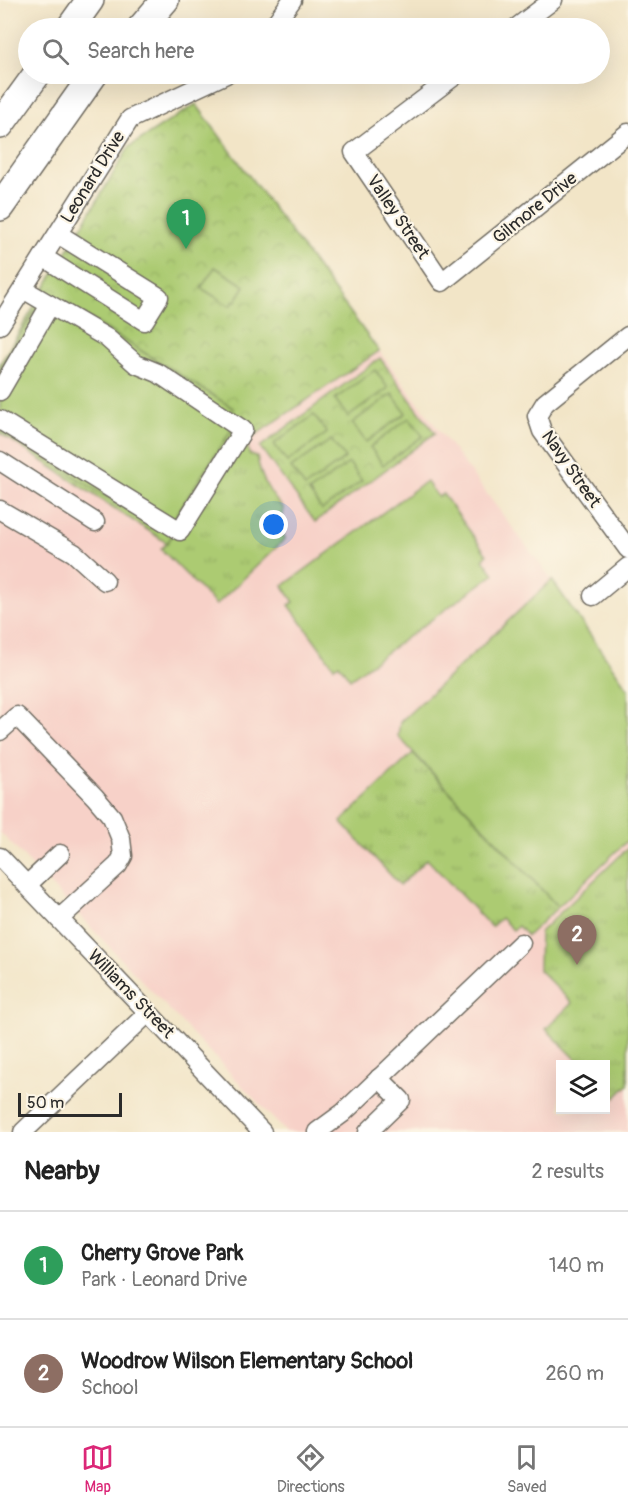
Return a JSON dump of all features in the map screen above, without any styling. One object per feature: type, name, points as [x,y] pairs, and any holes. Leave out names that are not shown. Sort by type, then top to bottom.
[{"type":"highway","points":[[77,18],[90,0]]},
{"type":"highway","points":[[132,18],[145,0]]},
{"type":"highway","points":[[150,18],[165,0]]},
{"type":"highway","points":[[0,125],[30,84]]},
{"type":"highway","points":[[0,207],[87,84]]},
{"type":"highway","points":[[72,104],[91,84]]},
{"type":"street","points":[[279,18],[292,0]]},
{"type":"street","points":[[529,18],[553,0]]},
{"type":"street","name":"Leonard Drive","points":[[0,326],[130,118],[204,84]]},
{"type":"street","name":"Valley Street","points":[[442,282],[354,152],[444,84]]},
{"type":"street","name":"Gilmore Drive","points":[[442,282],[628,134]]},
{"type":"street","points":[[43,256],[144,321],[159,297],[58,234]]},
{"type":"street","points":[[0,420],[180,531],[243,430],[158,373],[136,364],[107,338],[23,289]]},
{"type":"street","points":[[0,392],[50,305]]},
{"type":"street","name":"Navy Street","points":[[628,336],[545,403],[537,416],[542,431],[628,549]]},
{"type":"street","points":[[0,461],[95,522]]},
{"type":"street","points":[[0,510],[74,553],[105,581]]},
{"type":"street","points":[[593,596],[628,567]]},
{"type":"street","points":[[0,731],[17,716],[95,797],[112,817],[122,839],[123,856],[118,865],[59,919]]},
{"type":"street","points":[[27,885],[60,854]]},
{"type":"street","name":"Williams Street","points":[[0,857],[257,1130]]},
{"type":"street","points":[[317,1132],[343,1113],[521,943]]},
{"type":"street","points":[[23,1132],[148,1012]]},
{"type":"street","points":[[368,1132],[401,1100],[379,1078]]},
{"type":"shaded area","points":[[379,351],[552,580],[628,689],[628,1132],[286,1132],[0,832],[0,433],[167,542],[229,453]]},
{"type":"green space","points":[[196,104],[379,351],[229,453],[167,543],[0,433],[0,364],[129,147]]},
{"type":"green space","points":[[215,267],[245,286],[230,306],[201,288]]},
{"type":"green space","points":[[58,299],[233,408],[236,423],[169,526],[159,530],[0,429],[0,369],[41,301]]},
{"type":"green space","points":[[380,358],[435,433],[315,522],[260,447]]},
{"type":"green space","points":[[375,370],[388,388],[348,417],[335,399]]},
{"type":"green space","points":[[392,394],[406,413],[366,442],[352,423]]},
{"type":"green space","points":[[314,415],[327,433],[287,462],[274,444]]},
{"type":"green space","points":[[409,418],[423,436],[383,465],[370,447]]},
{"type":"green space","points":[[331,440],[345,458],[305,487],[291,468]]},
{"type":"green space","points":[[247,441],[249,454],[257,457],[266,485],[284,509],[281,525],[285,539],[216,605],[161,549],[229,453]]},
{"type":"green space","points":[[349,463],[362,481],[322,510],[309,492]]},
{"type":"green space","points":[[426,481],[438,497],[443,494],[487,555],[483,559],[494,574],[350,679],[339,664],[334,667],[289,605],[294,602],[283,586]]},
{"type":"green space","points":[[552,580],[628,689],[628,840],[558,907],[398,736],[400,722]]},
{"type":"green space","points":[[413,753],[558,907],[527,936],[518,926],[513,930],[501,918],[491,927],[427,859],[400,885],[341,822]]},
{"type":"green space","points":[[628,848],[628,1085],[615,1098],[610,1093],[610,1060],[577,1060],[546,1029],[572,1003],[539,970],[540,932]]},
{"type":"place","name":"Cherry Grove Park","points":[[186,249]]},
{"type":"place","name":"Woodrow Wilson Elementary School","points":[[577,965]]}]
